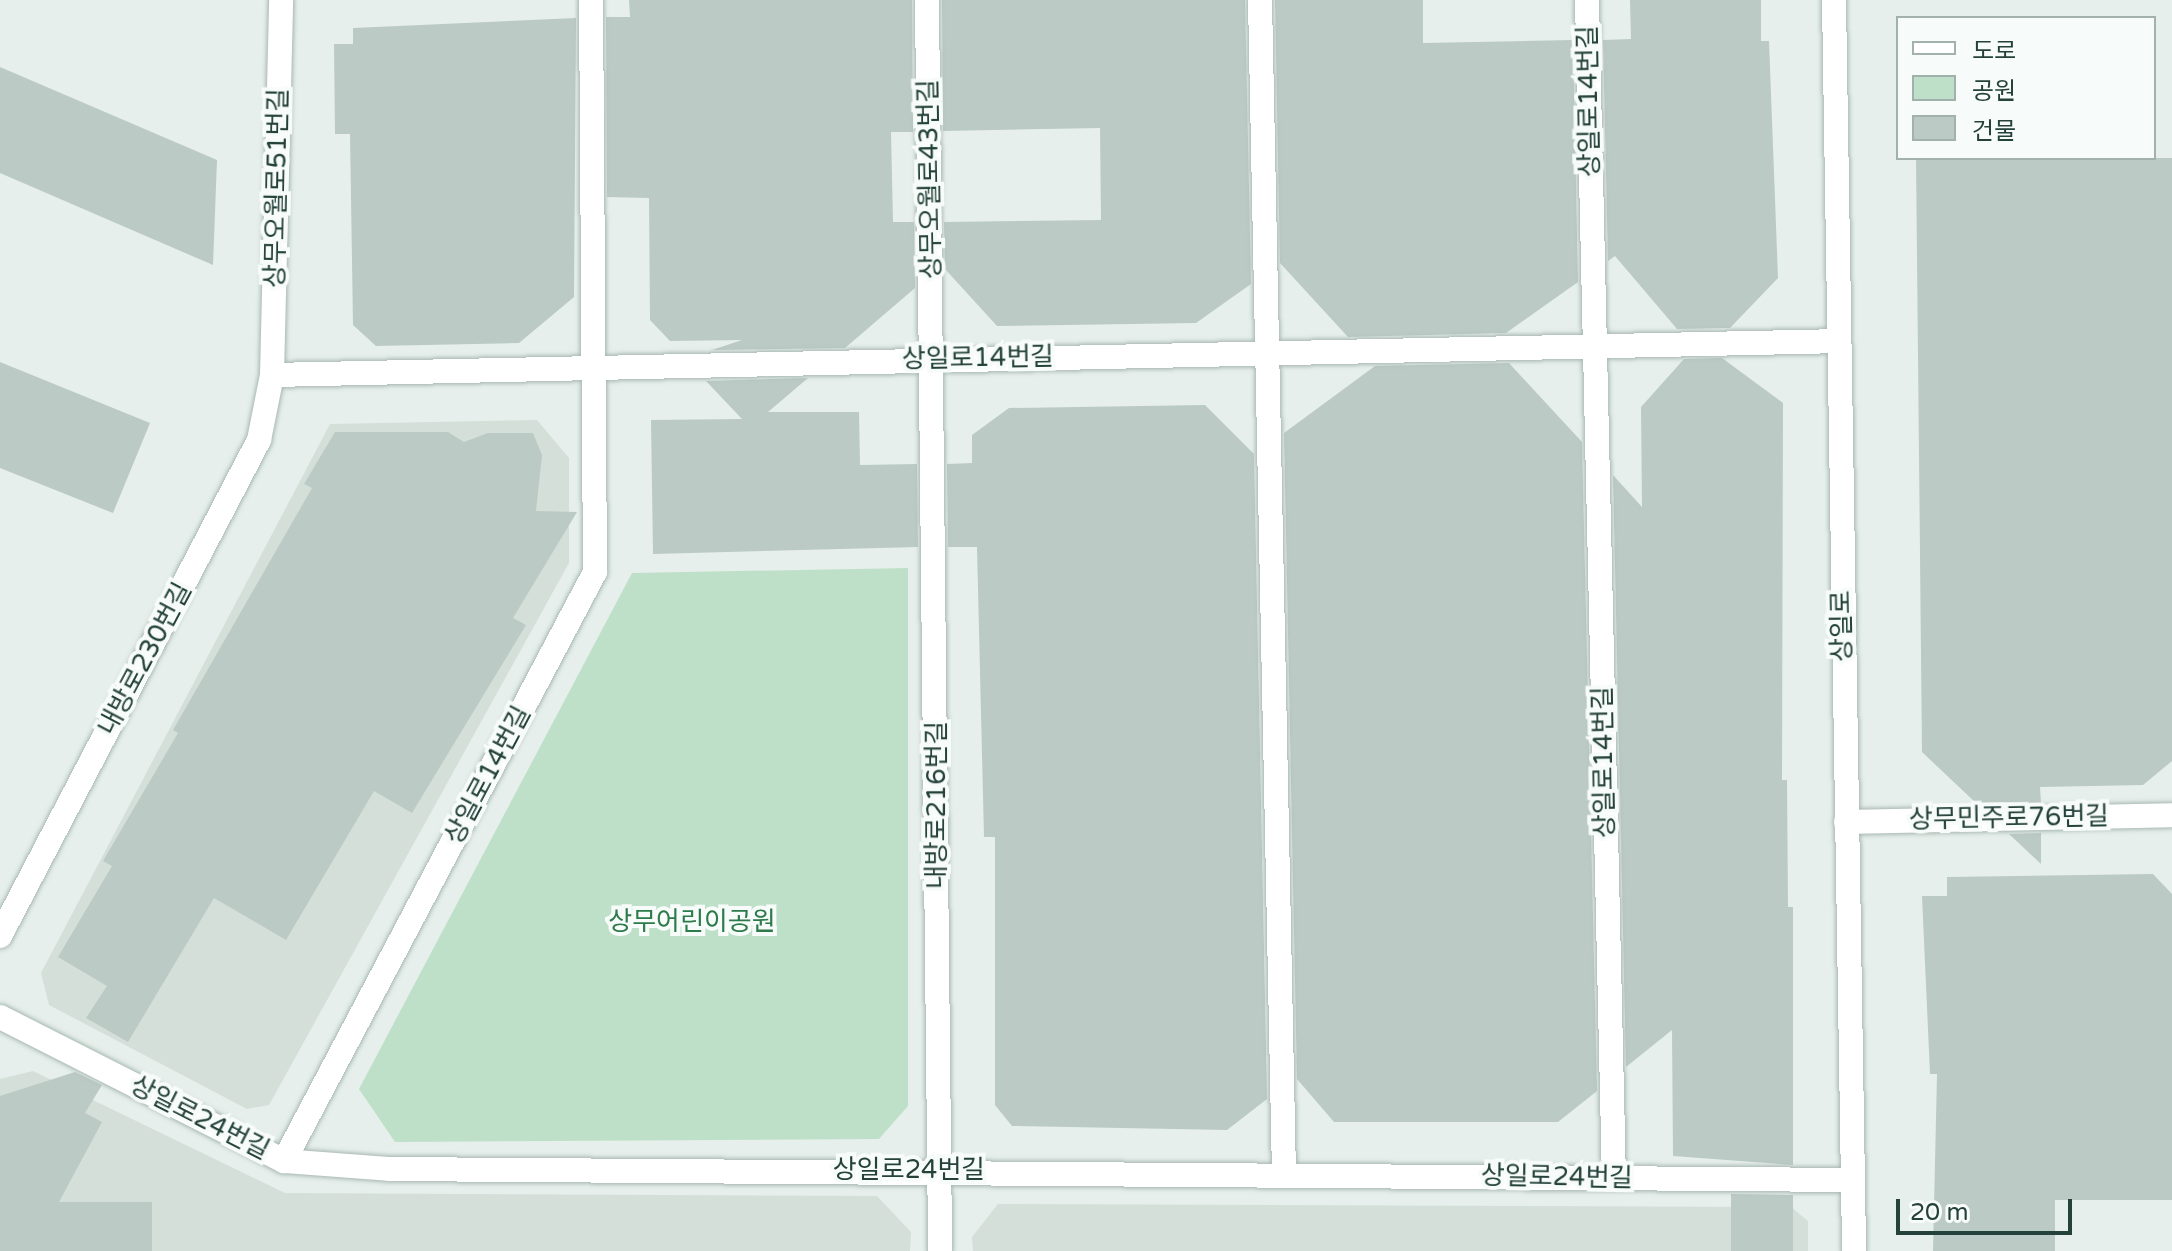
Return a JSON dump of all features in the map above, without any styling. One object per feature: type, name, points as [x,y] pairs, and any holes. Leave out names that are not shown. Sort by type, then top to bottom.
[{"type":"street","name":"상무오월로51번길","points":[[272,375],[281,0]]},
{"type":"street","name":"상일로14번길","points":[[284,1161],[595,572],[591,0]]},
{"type":"street","name":"상무오월로43번길","points":[[927,0],[935,359]]},
{"type":"street","points":[[1260,0],[1284,1174]]},
{"type":"street","name":"상일로14번길","points":[[1587,0],[1614,1178]]},
{"type":"street","name":"상일로","points":[[1834,0],[1837,341],[1854,1251]]},
{"type":"street","name":"상일로14번길","points":[[272,375],[595,365],[1837,341]]},
{"type":"street","name":"내방로216번길","points":[[935,359],[940,1251]]},
{"type":"street","name":"내방로230번길","points":[[0,936],[259,440],[272,375]]},
{"type":"street","name":"상무민주로76번길","points":[[1846,822],[2172,815]]},
{"type":"street","name":"상일로24번길","points":[[0,1017],[284,1161],[390,1169],[939,1169],[1853,1180]]},
{"type":"shaded area","points":[[537,420],[569,458],[569,563],[269,1105],[247,1109],[49,1005],[41,973],[330,424]]},
{"type":"shaded area","points":[[33,1071],[285,1193],[877,1196],[911,1232],[910,1251],[0,1251],[0,1079]]},
{"type":"shaded area","points":[[998,1204],[1791,1207],[1808,1221],[1808,1251],[973,1251],[972,1237]]},
{"type":"green space","name":"상무어린이공원","points":[[908,568],[908,1106],[879,1139],[395,1142],[359,1089],[632,573]]},
{"type":"building","points":[[629,0],[912,0],[913,132],[891,132],[893,222],[914,222],[915,288],[845,348],[712,350],[742,340],[670,341],[650,320],[649,198],[607,197],[606,17],[630,17]]},
{"type":"building","points":[[942,0],[1245,0],[1251,284],[1196,323],[997,326],[945,269],[944,222],[1101,220],[1100,128],[943,131]]},
{"type":"building","points":[[1275,0],[1423,0],[1423,43],[1573,40],[1578,282],[1506,333],[1348,337],[1280,263]]},
{"type":"building","points":[[1630,0],[1761,0],[1761,41],[1769,41],[1778,278],[1730,328],[1677,329],[1615,256],[1608,261],[1603,40],[1631,39]]},
{"type":"building","points":[[576,18],[574,297],[519,343],[376,346],[353,325],[350,134],[335,134],[334,44],[353,44],[353,28]]},
{"type":"building","points":[[0,67],[217,160],[213,265],[0,173]]},
{"type":"building","points":[[2172,158],[2172,761],[2143,785],[2040,787],[2041,803],[1977,804],[1922,752],[1916,160]]},
{"type":"building","points":[[1722,358],[1783,403],[1782,780],[1787,780],[1788,907],[1793,907],[1793,1165],[1673,1156],[1672,1030],[1626,1067],[1613,475],[1642,507],[1641,407],[1684,359]]},
{"type":"building","points":[[0,362],[150,423],[113,513],[0,468]]},
{"type":"building","points":[[1509,363],[1582,442],[1597,1091],[1558,1122],[1334,1122],[1297,1079],[1284,433],[1375,366]]},
{"type":"building","points":[[808,378],[768,412],[859,412],[860,465],[917,464],[918,547],[653,554],[651,420],[742,419],[706,381]]},
{"type":"building","points":[[1205,405],[1254,454],[1267,1099],[1227,1130],[1012,1126],[995,1105],[995,837],[984,837],[977,547],[948,547],[947,464],[972,463],[972,435],[1009,408]]},
{"type":"building","points":[[335,432],[448,432],[464,442],[488,433],[533,433],[542,455],[536,511],[577,512],[513,618],[526,625],[412,813],[374,791],[286,940],[214,898],[128,1042],[86,1018],[107,986],[58,957],[112,866],[103,861],[178,733],[173,730],[312,488],[304,484]]},
{"type":"building","points":[[2041,833],[2041,864],[2009,834]]},
{"type":"building","points":[[2153,874],[2172,894],[2172,1200],[2055,1200],[2055,1251],[1933,1251],[1937,1074],[1930,1074],[1922,896],[1947,896],[1947,877]]},
{"type":"building","points":[[75,1072],[102,1085],[85,1113],[102,1122],[59,1202],[152,1202],[152,1251],[0,1251],[0,1096]]},
{"type":"building","points":[[1731,1194],[1793,1195],[1793,1251],[1731,1251]]}]
